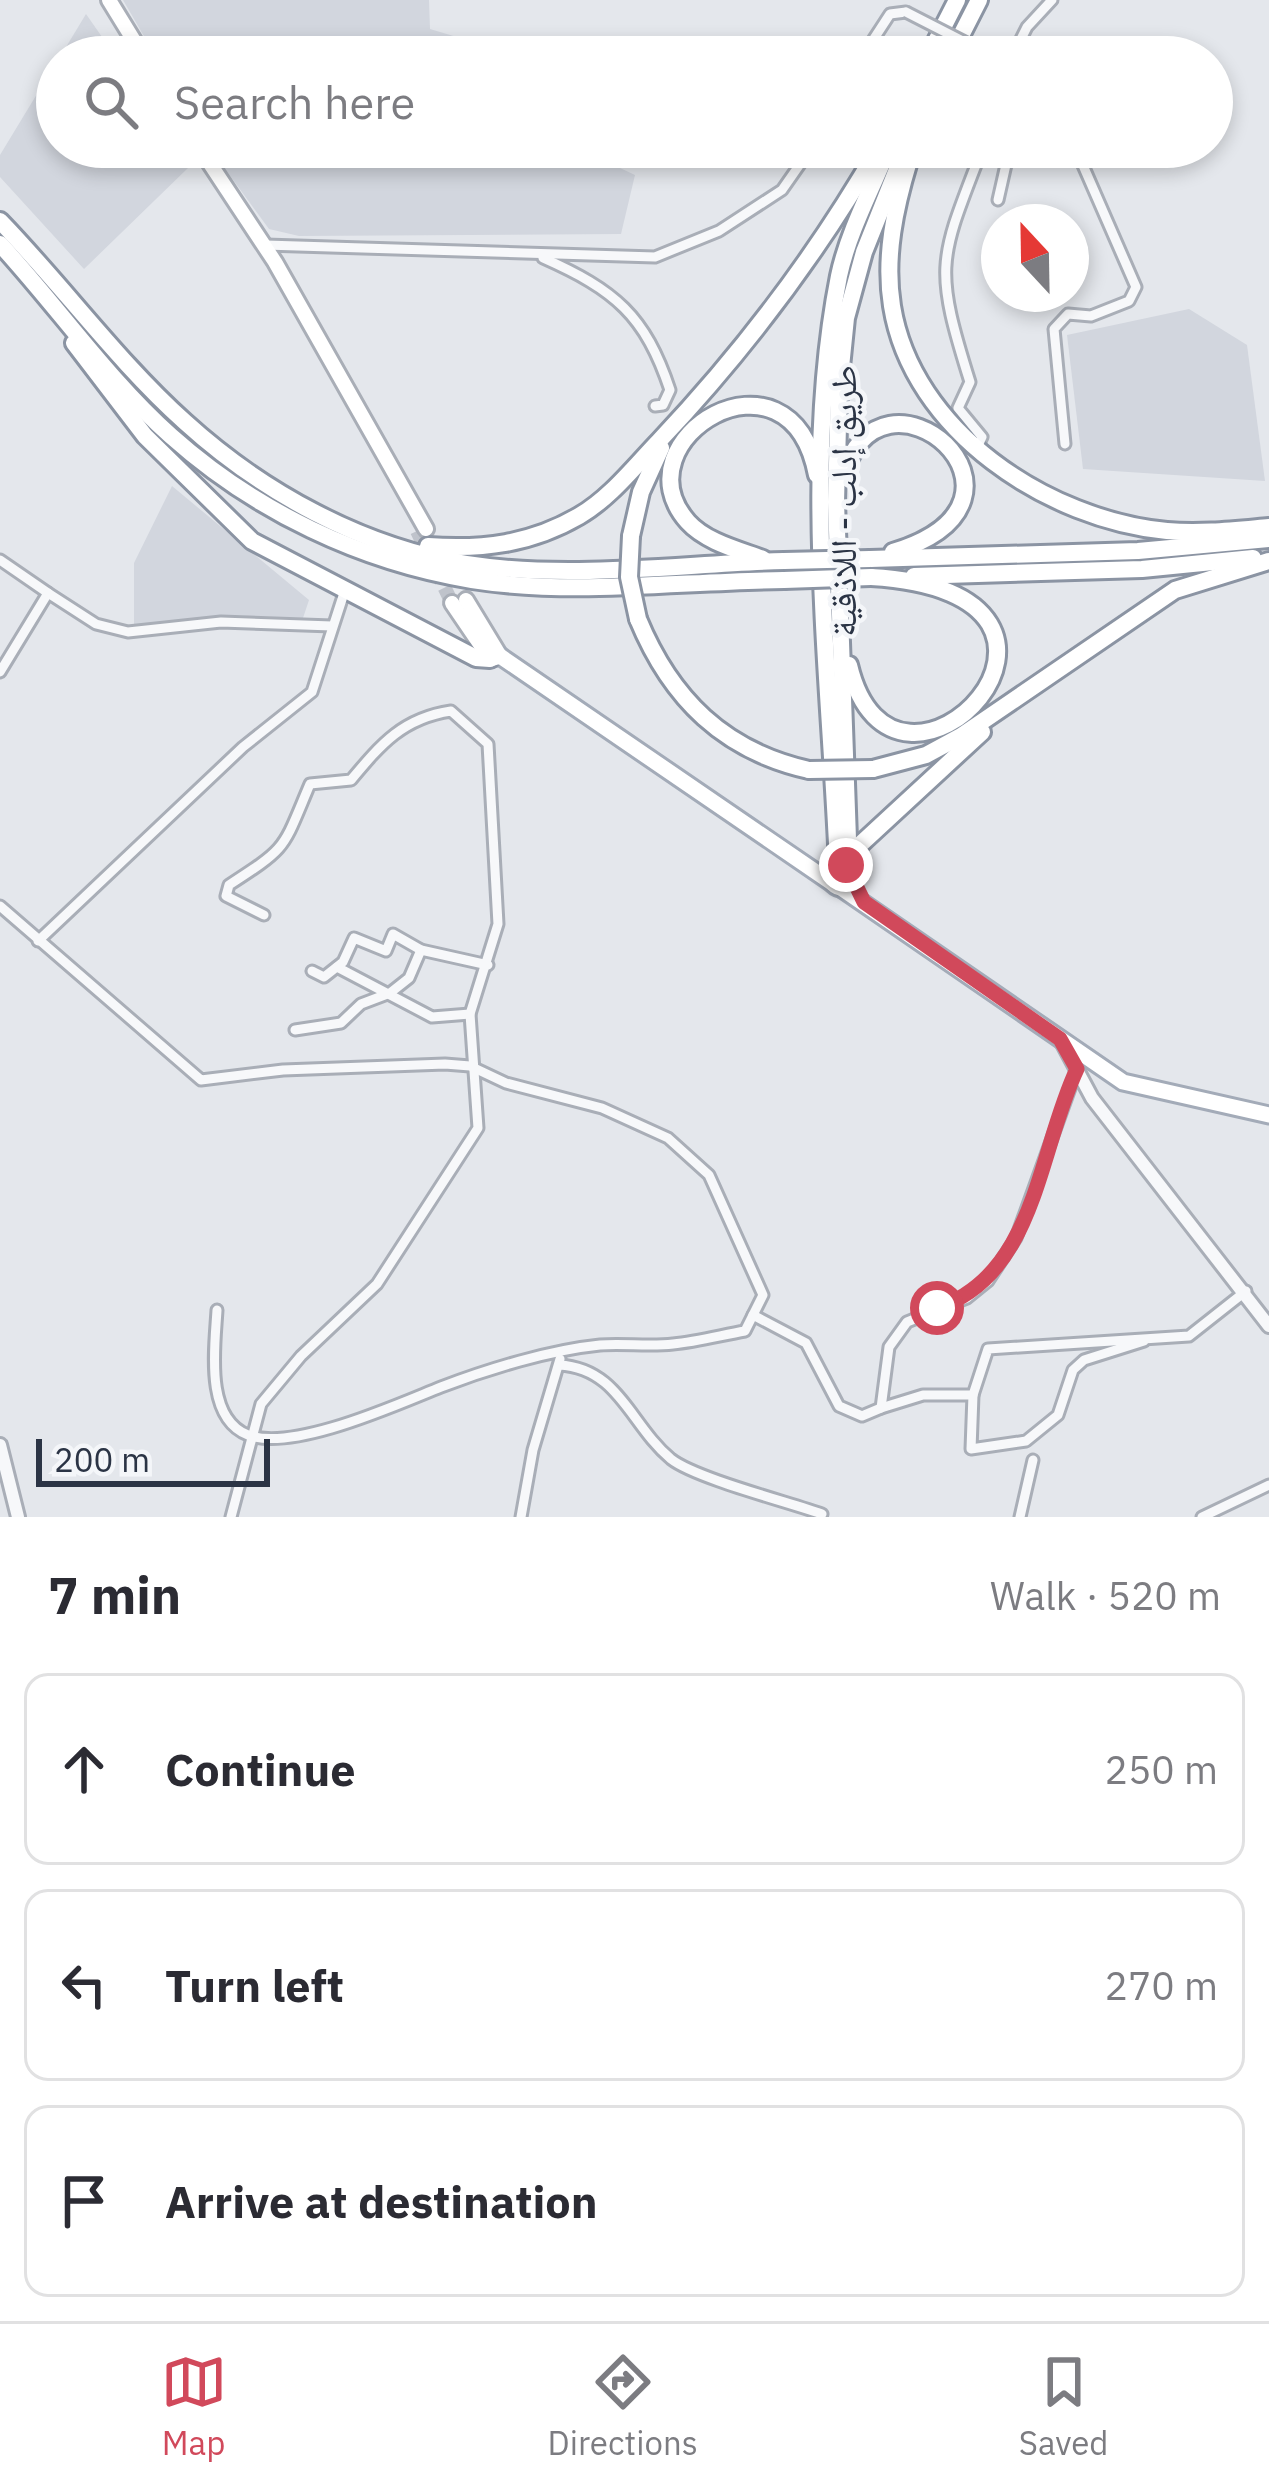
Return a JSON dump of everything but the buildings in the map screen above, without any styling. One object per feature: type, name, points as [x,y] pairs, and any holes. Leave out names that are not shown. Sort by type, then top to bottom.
[{"type":"highway","points":[[939,36],[957,0]]},
{"type":"highway","points":[[961,36],[979,0]]},
{"type":"highway","points":[[865,168],[790,283],[651,466],[631,536],[629,577],[638,619],[667,677],[705,722],[758,756],[809,770],[873,770],[926,755],[1013,704],[1175,590],[1269,559]]},
{"type":"highway","name":"طريق إدلب - اللاذقية","points":[[842,872],[830,503],[830,334],[840,270],[881,168]]},
{"type":"highway","name":"طريق إدلب - اللاذقية","points":[[842,872],[839,605],[830,503],[846,318],[877,214],[900,168]]},
{"type":"highway","points":[[906,168],[891,241],[892,305],[900,339],[930,396],[977,448],[1054,498],[1122,522],[1166,531],[1269,527]]},
{"type":"highway","points":[[0,221],[181,419],[227,458],[317,514],[466,564],[1142,569],[1269,559]]},
{"type":"highway","points":[[1,245],[168,433],[221,477],[295,523],[406,566],[474,580],[551,585],[779,568]]},
{"type":"highway","points":[[1,245],[146,436],[205,500],[252,541],[476,658],[495,657]]},
{"type":"highway","points":[[397,544],[504,546],[547,532],[604,498],[698,400]]},
{"type":"highway","points":[[779,568],[704,534],[676,501],[673,464],[693,428],[707,416],[742,405],[780,413],[808,437],[830,503]]},
{"type":"highway","points":[[830,503],[855,448],[888,426],[901,423],[934,431],[959,458],[963,496],[948,526],[870,568]]},
{"type":"highway","points":[[870,568],[1269,539]]},
{"type":"highway","points":[[839,605],[854,687],[878,715],[911,730],[935,730],[974,710],[994,672],[995,650],[976,608],[931,586],[870,568]]},
{"type":"highway","points":[[842,872],[1013,704]]},
{"type":"main road","points":[[110,0],[131,36]]},
{"type":"main road","points":[[213,168],[265,245],[422,530]]},
{"type":"main road","points":[[459,602],[495,657],[582,722],[602,728],[810,865],[842,872],[864,902],[1123,1082],[1269,1115]]},
{"type":"street","points":[[1022,36],[1052,0]]},
{"type":"street","points":[[876,36],[890,14],[906,12],[952,36]]},
{"type":"street","points":[[265,245],[655,257],[718,231],[782,190],[797,168]]},
{"type":"street","points":[[976,168],[941,267],[943,298],[970,382],[958,408],[982,437],[977,448]]},
{"type":"street","points":[[998,200],[1005,168]]},
{"type":"street","points":[[1065,444],[1054,329],[1068,314],[1090,316],[1130,301],[1136,287],[1084,168]]},
{"type":"street","points":[[535,255],[623,303],[644,328],[670,390],[663,405],[655,406]]},
{"type":"street","points":[[0,560],[96,624],[128,632],[221,622],[332,626]]},
{"type":"street","points":[[38,941],[243,746],[311,692],[326,661],[332,626],[346,590]]},
{"type":"street","points":[[0,672],[48,592]]},
{"type":"street","points":[[231,1517],[261,1404],[377,1284],[406,1247],[478,1129],[470,1066],[470,1014],[498,924],[488,744],[451,711],[408,722],[386,738],[351,780],[310,784],[284,848],[264,867],[229,885],[226,896],[232,904],[264,915]]},
{"type":"street","points":[[0,906],[201,1080],[336,1066],[470,1066],[506,1083],[602,1108],[668,1138],[709,1175],[763,1295],[745,1330],[675,1345],[598,1346],[444,1386],[378,1415],[320,1431],[249,1436],[230,1422],[222,1407],[214,1365],[217,1310]]},
{"type":"street","points":[[312,971],[324,977],[337,967],[354,938],[386,951],[393,934],[421,950],[488,965]]},
{"type":"street","points":[[295,1030],[341,1023],[361,1004],[390,993],[410,979],[421,950]]},
{"type":"street","points":[[337,967],[432,1017],[470,1014]]},
{"type":"street","points":[[1060,1039],[1092,1098],[1269,1326]]},
{"type":"street","points":[[881,1408],[889,1347],[907,1322],[967,1298],[988,1281],[1016,1238],[1077,1069]]},
{"type":"street","points":[[1155,1337],[1084,1360],[1073,1370],[1058,1415],[1025,1441],[971,1449],[973,1394],[988,1349],[1155,1337],[1189,1336],[1246,1291]]},
{"type":"street","points":[[753,1315],[806,1343],[839,1406],[862,1416],[923,1395],[973,1394]]},
{"type":"street","points":[[560,1359],[617,1391],[672,1461],[822,1514]]},
{"type":"street","points":[[521,1517],[533,1450],[560,1359]]},
{"type":"street","points":[[0,1445],[18,1517]]},
{"type":"street","points":[[1020,1517],[1033,1460]]},
{"type":"street","points":[[1202,1517],[1269,1485]]},
{"type":"street","points":[[787,1517],[795,1504]]},
{"type":"shaded area","points":[[123,0],[429,0],[430,29],[453,36],[144,36]]},
{"type":"shaded area","points":[[86,14],[101,36],[73,36]]},
{"type":"shaded area","points":[[36,96],[36,168],[188,168],[84,269],[0,177],[0,155]]},
{"type":"shaded area","points":[[224,168],[620,168],[635,175],[621,234],[299,236],[269,229]]},
{"type":"shaded area","points":[[1189,309],[1247,345],[1265,481],[1083,469],[1067,335]]},
{"type":"shaded area","points":[[172,486],[309,600],[303,618],[221,615],[134,627],[134,563]]},
{"type":"tunnel","points":[[417,531],[452,603]]},
{"type":"route","points":[[846,865],[864,902],[1060,1039],[1077,1069],[1016,1238],[988,1281],[967,1298],[937,1308]]}]
